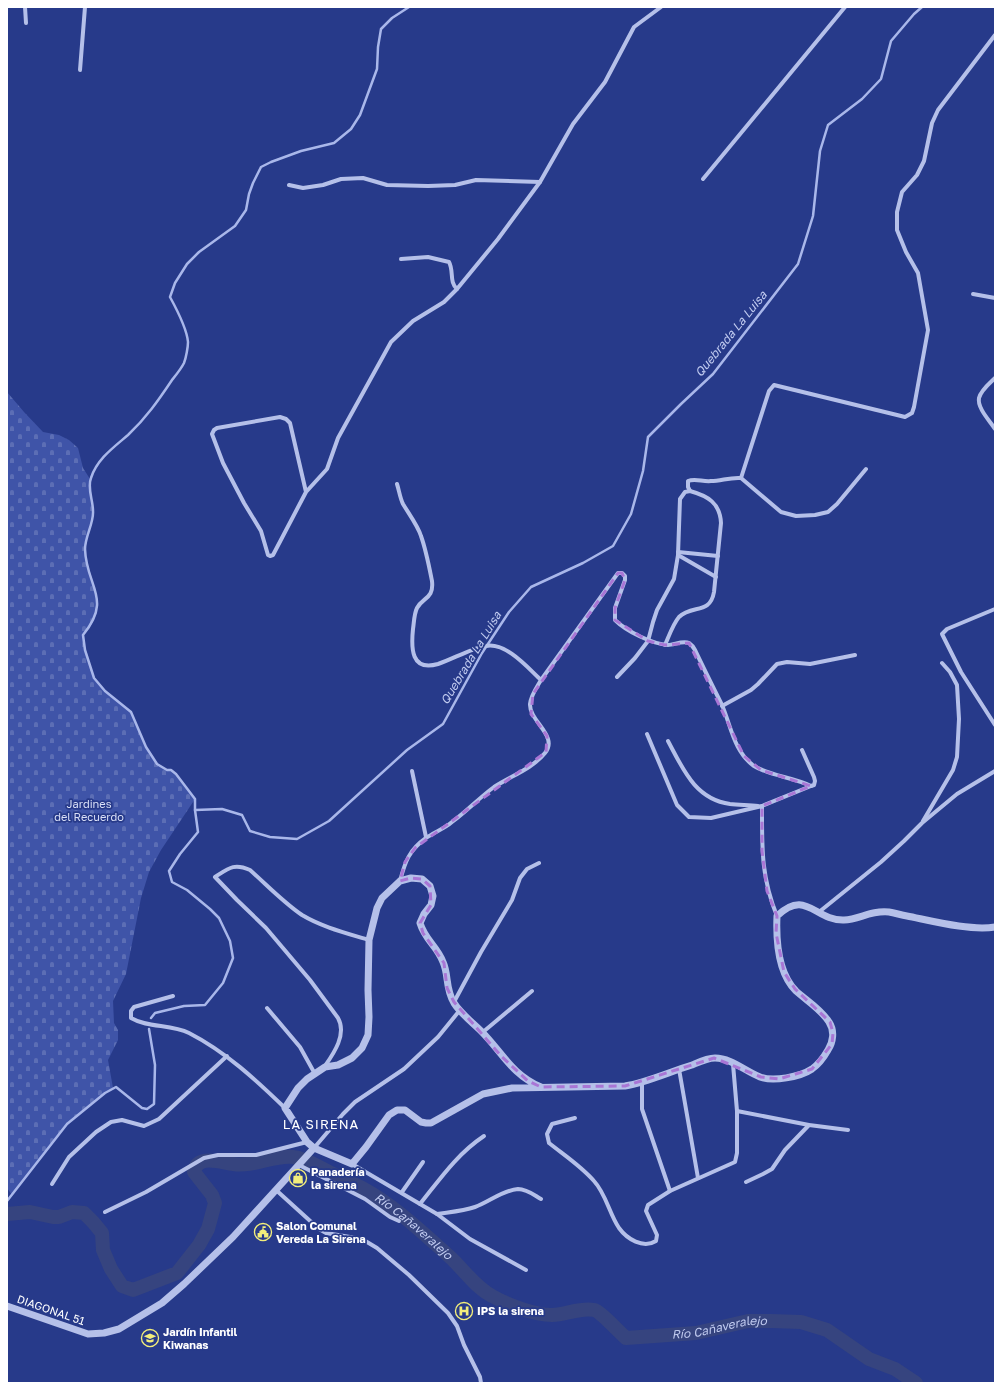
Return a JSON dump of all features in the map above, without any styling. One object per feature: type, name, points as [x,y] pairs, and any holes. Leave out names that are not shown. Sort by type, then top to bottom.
[{"type":"street","points":[[25,7],[26,23]]},
{"type":"street","points":[[80,70],[85,7]]},
{"type":"street","points":[[306,492],[290,423],[286,419],[280,417],[217,428],[214,430],[212,434],[223,463],[244,503],[262,531],[268,555],[273,555],[306,492],[327,469],[338,438],[392,342],[413,321],[444,302],[457,290],[498,239],[540,182],[573,124],[605,82],[634,27],[661,7]]},
{"type":"street","points":[[703,179],[845,7]]},
{"type":"street","points":[[740,478],[769,390],[774,385],[905,417],[912,413],[928,330],[918,273],[906,252],[897,230],[897,212],[902,192],[917,175],[924,161],[932,123],[938,110],[995,35]]},
{"type":"street","points":[[289,185],[303,188],[323,185],[341,179],[363,178],[387,185],[454,186],[476,180],[540,182]]},
{"type":"street","points":[[401,259],[428,257],[449,262],[452,267],[452,283],[457,290]]},
{"type":"street","points":[[973,294],[995,298]]},
{"type":"street","points":[[995,378],[979,398],[980,406],[995,429]]},
{"type":"street","points":[[690,491],[687,484],[688,481],[712,481],[734,477],[740,478],[781,512],[796,516],[815,515],[828,512],[837,504],[866,469]]},
{"type":"street","points":[[397,484],[402,502],[421,535],[432,580],[430,595],[417,608],[415,615],[412,645],[414,656],[419,663],[426,666],[436,664],[486,645],[498,645],[509,652],[541,680]]},
{"type":"street","points":[[617,677],[635,658],[648,641],[652,622],[657,610],[674,579],[678,553],[680,498],[685,492],[690,491],[707,498],[717,506],[720,513],[721,523],[713,599],[708,606],[685,613],[680,617],[665,645]]},
{"type":"street","points":[[678,553],[718,556]]},
{"type":"street","points":[[678,553],[716,577]]},
{"type":"street","points":[[400,882],[405,862],[415,848],[426,838],[452,822],[494,787],[519,773],[541,758],[546,752],[549,745],[547,736],[532,714],[530,705],[533,694],[541,680],[618,573],[622,572],[625,576],[625,580],[615,608],[615,620],[619,625],[648,641],[665,645],[686,642],[692,646],[722,706],[736,746],[744,756],[752,765],[761,770],[800,780],[811,786]]},
{"type":"street","points":[[995,608],[947,629],[942,634],[961,672],[995,725]]},
{"type":"street","points":[[722,706],[751,690],[777,664],[787,662],[810,664],[855,655]]},
{"type":"street","points":[[922,823],[953,770],[957,757],[959,719],[957,685],[950,672],[942,663]]},
{"type":"street","points":[[647,734],[677,805],[689,817],[711,818],[762,806],[814,785],[814,776],[802,750]]},
{"type":"street","points":[[668,742],[689,779],[696,788],[711,798],[729,804],[762,806]]},
{"type":"street","points":[[412,771],[426,838]]},
{"type":"street","points":[[819,912],[881,862],[922,823],[957,794],[995,771]]},
{"type":"street","points":[[352,1164],[389,1115],[397,1110],[405,1110],[421,1122],[431,1123],[483,1094],[512,1088],[625,1086],[642,1083],[714,1058],[724,1060],[761,1078],[778,1079],[795,1076],[812,1069],[824,1057],[832,1044],[833,1033],[830,1022],[795,989],[784,972],[776,933],[777,916],[768,891],[764,871],[762,851],[762,806]]},
{"type":"street","points":[[454,1002],[481,952],[512,900],[520,878],[527,869],[539,863]]},
{"type":"street","points":[[325,1067],[341,1038],[341,1023],[310,980],[266,928],[215,877],[234,866],[250,870],[302,914],[336,930],[369,940]]},
{"type":"street","points":[[285,1108],[298,1088],[307,1079],[325,1067],[338,1064],[352,1058],[362,1048],[368,1035],[369,940],[377,908],[382,898],[400,882],[411,878],[422,879],[430,886],[433,896],[431,905],[420,922],[423,933],[444,962],[447,988],[454,1002],[517,1073],[528,1081],[541,1087]]},
{"type":"street","points":[[777,916],[784,909],[792,905],[802,904],[830,918],[843,920],[871,912],[889,912],[958,926],[995,927]]},
{"type":"street","points":[[482,1032],[532,991]]},
{"type":"street","points":[[173,996],[134,1007],[131,1012],[131,1018],[138,1022],[166,1026],[188,1032],[227,1056],[256,1080],[285,1108],[312,1151],[352,1164],[438,1214],[470,1239],[526,1270]]},
{"type":"street","points":[[267,1008],[300,1047],[315,1074]]},
{"type":"street","points":[[460,1010],[438,1037],[404,1069],[355,1102],[276,1190],[319,1229],[326,1233],[362,1239],[378,1248],[436,1300],[457,1326],[464,1345],[480,1377],[481,1383]]},
{"type":"street","points":[[52,1184],[69,1157],[96,1132],[111,1122],[122,1120],[144,1126],[159,1119],[227,1056]]},
{"type":"street","points":[[575,1118],[552,1124],[547,1134],[549,1143],[595,1182],[606,1198],[619,1228],[636,1242],[643,1245],[650,1245],[656,1241],[658,1235],[646,1211],[648,1205],[670,1190],[735,1162],[738,1153],[737,1111],[733,1064]]},
{"type":"street","points":[[679,1069],[698,1178]]},
{"type":"street","points":[[642,1083],[642,1109],[670,1190]]},
{"type":"street","points":[[737,1111],[809,1125],[848,1130]]},
{"type":"street","points":[[746,1182],[772,1169],[785,1150],[809,1125]]},
{"type":"street","points":[[420,1204],[457,1158],[484,1136]]},
{"type":"street","points":[[105,1212],[146,1192],[204,1158],[218,1155],[256,1155],[307,1142]]},
{"type":"street","points":[[402,1192],[424,1162]]},
{"type":"street","points":[[298,1166],[365,1199],[399,1222]]},
{"type":"street","points":[[438,1214],[461,1211],[475,1207],[510,1191],[519,1189],[528,1191],[541,1199]]},
{"type":"street","name":"DIAGONAL 51","points":[[7,1306],[88,1334],[104,1333],[119,1328],[162,1303],[184,1284],[233,1237],[276,1190]]},
{"type":"highlighted area","points":[[618,573],[622,573],[625,580],[615,608],[615,620],[648,641],[665,645],[689,643],[744,756],[761,770],[811,786],[762,806],[762,851],[767,891],[777,916],[776,933],[784,972],[795,989],[830,1022],[833,1033],[832,1044],[812,1069],[779,1079],[761,1077],[714,1058],[625,1086],[541,1087],[528,1081],[502,1057],[454,1002],[447,988],[444,963],[423,933],[420,923],[431,905],[430,886],[422,879],[411,878],[400,881],[405,862],[415,848],[546,752],[547,736],[531,714],[533,694]]},
{"type":"green space","name":"Jardines del Recuerdo","points":[[7,392],[43,432],[59,435],[69,440],[78,448],[83,468],[90,479],[90,489],[94,512],[85,548],[98,601],[97,613],[92,624],[83,635],[85,650],[94,678],[105,691],[131,712],[146,747],[157,764],[167,770],[171,770],[176,774],[195,799],[161,850],[149,872],[141,898],[126,974],[113,1001],[114,1023],[118,1030],[118,1040],[108,1060],[113,1088],[67,1124],[12,1195],[7,1188]]},
{"type":"waterway","points":[[151,1018],[155,1013],[184,1006],[205,1005],[223,983],[233,958],[230,941],[219,918],[187,890],[172,882],[169,871],[180,854],[198,832],[195,799],[176,774],[171,770],[167,770],[157,764],[146,747],[131,712],[105,691],[94,678],[85,650],[83,635],[92,622],[96,611],[97,602],[96,592],[86,562],[85,549],[86,539],[93,516],[90,482],[97,465],[146,416],[184,363],[188,347],[186,331],[170,297],[175,283],[187,264],[199,252],[235,226],[246,210],[249,194],[261,167],[301,151],[334,143],[351,129],[360,115],[377,69],[381,29],[392,18],[409,7]]},
{"type":"waterway","name":"Quebrada La Luisa","points":[[195,810],[222,809],[242,815],[250,831],[270,837],[297,839],[329,821],[407,750],[443,724],[482,653],[509,612],[531,587],[583,563],[613,546],[631,514],[643,471],[648,437],[713,374],[798,264],[813,216],[820,151],[828,125],[862,99],[881,79],[891,41],[922,7]]},
{"type":"waterway","points":[[7,1201],[67,1124],[105,1093],[116,1087],[142,1108],[147,1109],[154,1104],[155,1065],[149,1029]]},
{"type":"waterway","name":"Río Cañaveralejo","points":[[7,1214],[30,1212],[59,1217],[72,1212],[84,1213],[102,1233],[103,1250],[111,1269],[122,1286],[133,1290],[177,1273],[199,1245],[208,1229],[215,1203],[212,1195],[194,1172],[196,1166],[210,1160],[233,1164],[249,1164],[278,1158],[293,1157],[312,1163],[374,1195],[408,1220],[450,1257],[480,1288],[498,1299],[521,1309],[545,1315],[562,1314],[578,1310],[594,1310],[597,1311],[626,1338],[696,1333],[748,1321],[801,1322],[827,1330],[869,1359],[895,1369],[916,1383]]},
{"type":"place","name":"Panadería la sirena","points":[[298,1178]]},
{"type":"place","name":"Salon Comunal Vereda La Sirena","points":[[263,1232]]},
{"type":"place","name":"IPS la sirena","points":[[464,1311]]},
{"type":"place","name":"Jardín Infantil Kiwanas","points":[[150,1338]]},
{"type":"district","name":"LA SIRENA","points":[[321,1124]]}]
